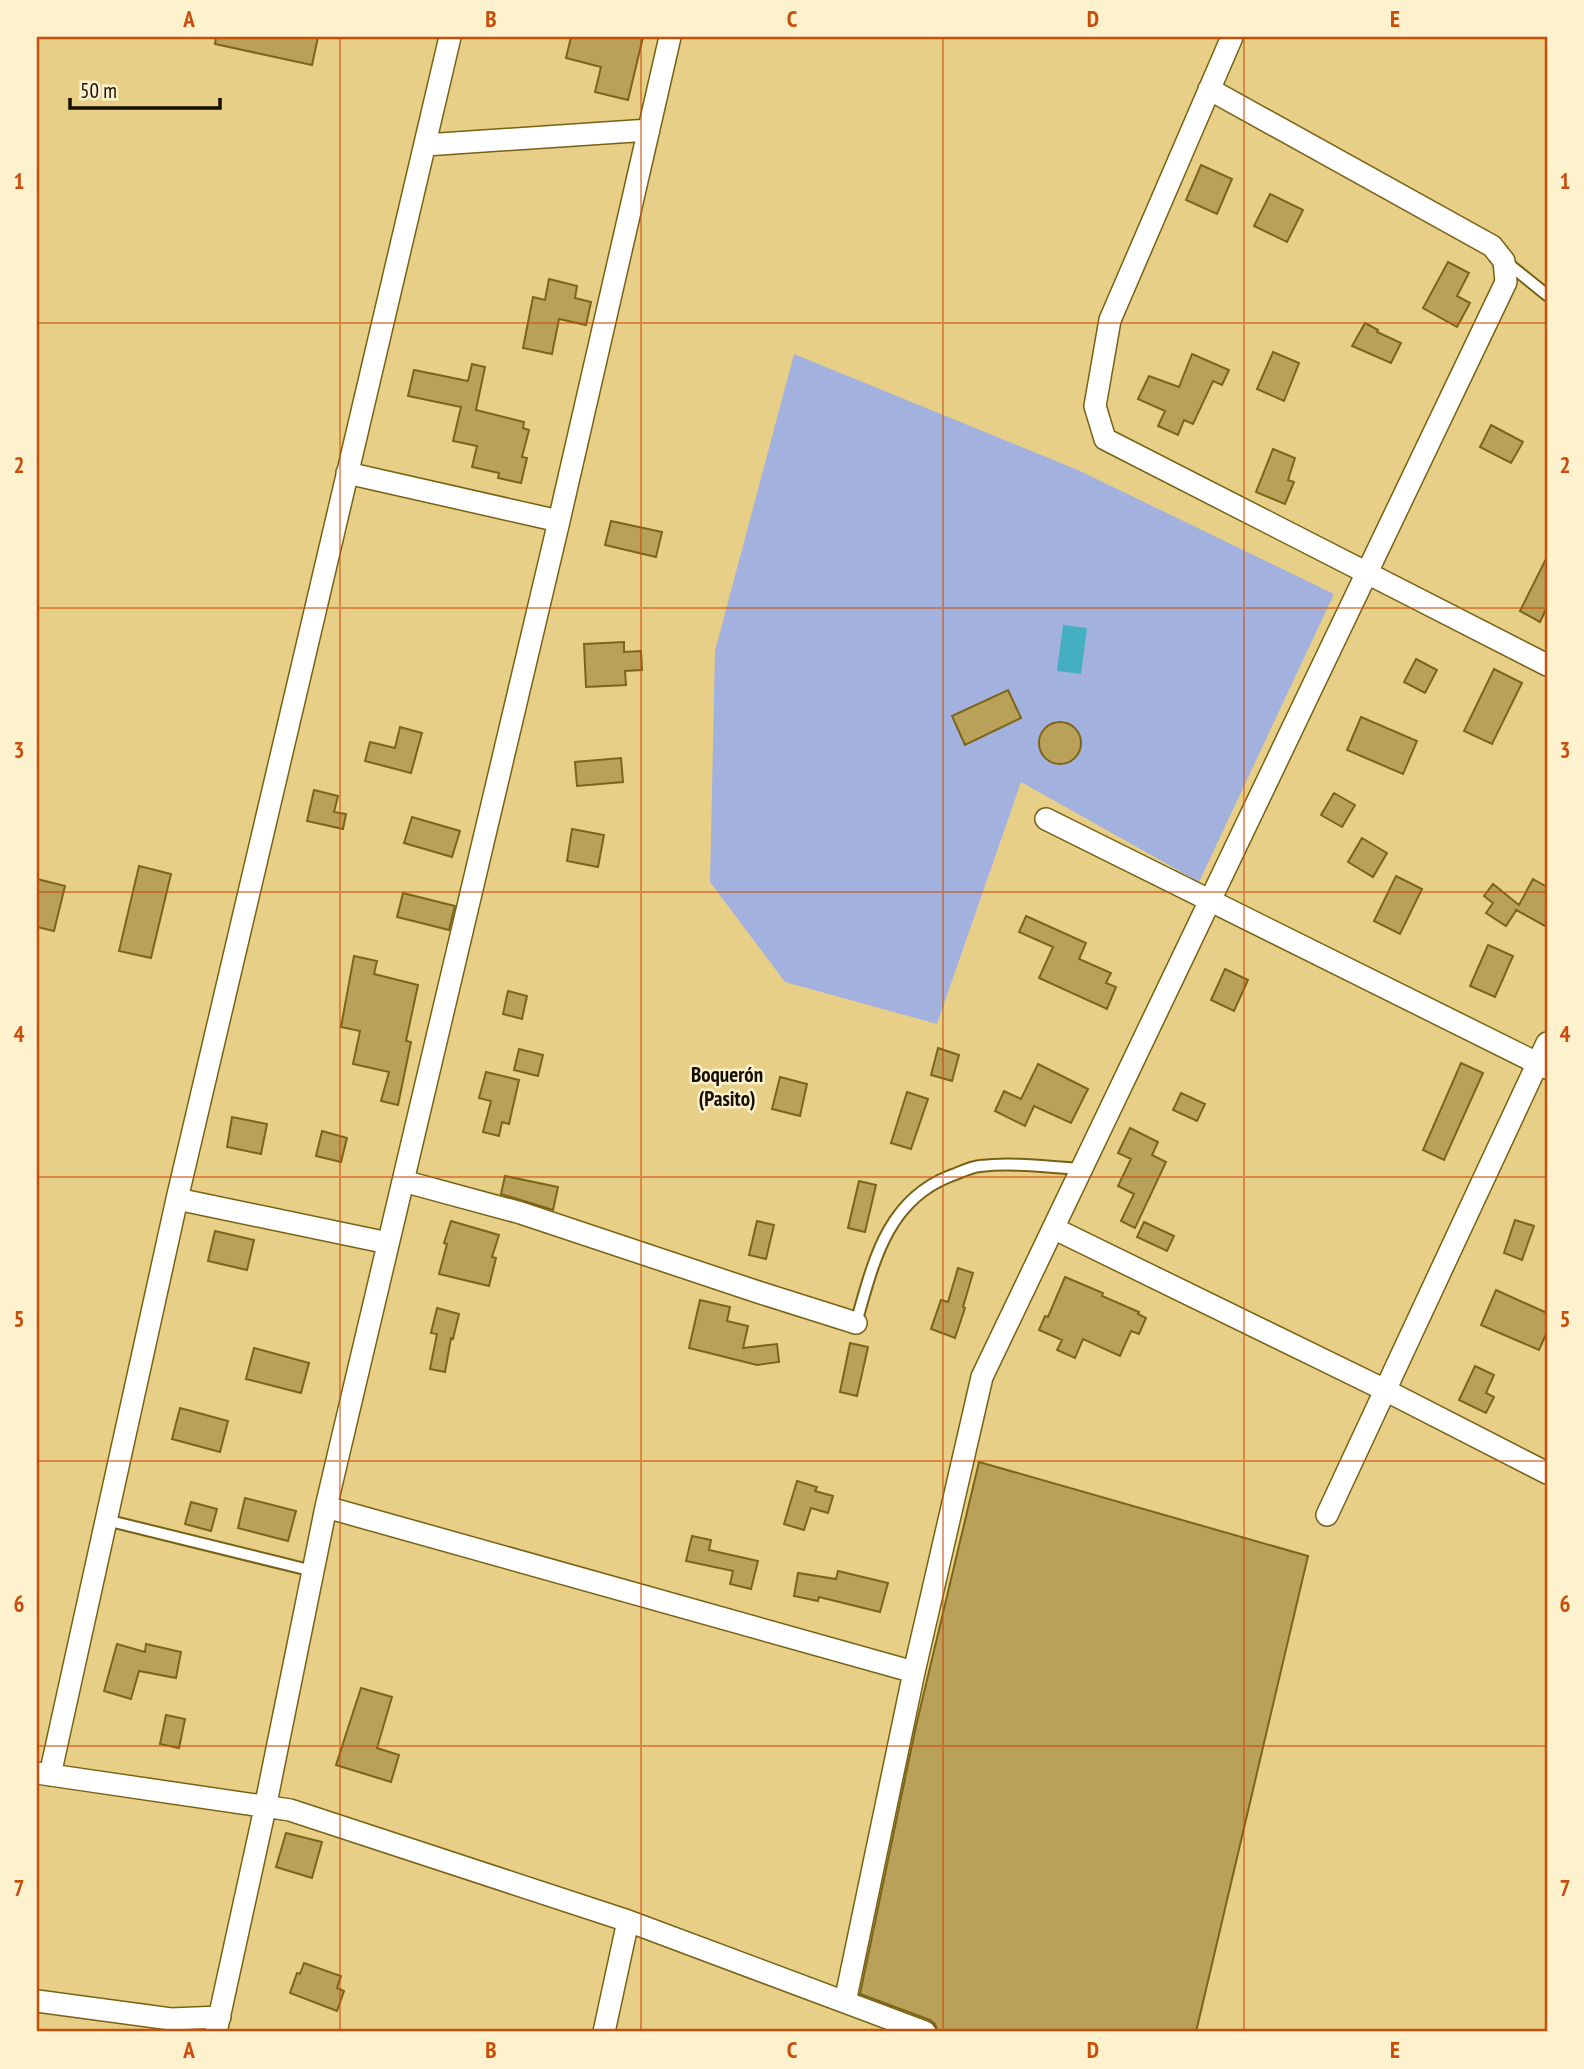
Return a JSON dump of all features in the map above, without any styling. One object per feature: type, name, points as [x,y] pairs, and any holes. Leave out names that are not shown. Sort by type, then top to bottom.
[{"type":"street","points":[[450,37],[177,1199],[106,1520],[43,1774],[290,1810],[628,1921],[925,2032]]},
{"type":"street","points":[[37,2001],[218,2025],[326,1507],[559,521],[670,37]]},
{"type":"street","points":[[1232,37],[1110,320],[1095,406],[1105,439],[1547,664]]},
{"type":"street","points":[[845,2002],[914,1672],[982,1377],[1506,282],[1504,261],[1492,246],[1209,89]]},
{"type":"street","points":[[425,145],[649,130]]},
{"type":"street","points":[[347,473],[559,521]]},
{"type":"street","points":[[1045,819],[1543,1065]]},
{"type":"street","points":[[1327,1515],[1543,1065],[1547,1043]]},
{"type":"street","points":[[403,1181],[521,1213],[856,1323]]},
{"type":"street","points":[[177,1199],[388,1243]]},
{"type":"street","points":[[1054,1228],[1385,1390],[1547,1473]]},
{"type":"street","points":[[326,1507],[914,1672]]},
{"type":"street","points":[[604,2032],[628,1921]]},
{"type":"lane","points":[[1504,261],[1547,295]]},
{"type":"lane","points":[[856,1323],[874,1262],[890,1226],[914,1197],[943,1179],[977,1166],[1081,1169]]},
{"type":"lane","points":[[106,1520],[313,1571]]},
{"type":"shaded area","points":[[794,354],[1078,470],[1334,594],[1199,882],[1021,782],[937,1024],[785,982],[710,882],[715,651]]},
{"type":"shaded area","points":[[1063,625],[1087,628],[1081,674],[1057,671]]},
{"type":"building","points":[[216,37],[318,37],[312,65],[215,44]]},
{"type":"building","points":[[571,37],[643,37],[628,100],[595,92],[601,67],[566,58]]},
{"type":"building","points":[[1201,165],[1232,179],[1217,214],[1186,200]]},
{"type":"building","points":[[1270,194],[1303,210],[1287,242],[1254,226]]},
{"type":"building","points":[[1448,262],[1469,273],[1457,296],[1470,303],[1457,327],[1423,308]]},
{"type":"building","points":[[549,279],[577,286],[575,298],[591,302],[586,325],[559,319],[552,354],[523,348],[533,297],[545,300]]},
{"type":"building","points":[[1365,323],[1401,343],[1391,363],[1352,346]]},
{"type":"building","points":[[1273,352],[1299,363],[1284,401],[1257,389]]},
{"type":"building","points":[[1192,354],[1229,370],[1222,385],[1213,381],[1193,424],[1184,420],[1178,435],[1158,426],[1165,411],[1138,399],[1149,376],[1179,387]]},
{"type":"building","points":[[472,364],[485,367],[476,410],[524,422],[523,428],[529,430],[522,457],[527,458],[521,483],[498,478],[499,473],[472,467],[477,446],[453,441],[461,407],[408,396],[414,370],[468,381]]},
{"type":"building","points":[[1491,425],[1523,442],[1511,463],[1480,447]]},
{"type":"building","points":[[1273,449],[1295,458],[1288,480],[1294,482],[1285,504],[1256,492]]},
{"type":"building","points":[[611,521],[662,532],[656,557],[605,545]]},
{"type":"building","points":[[1547,557],[1547,607],[1540,622],[1520,611]]},
{"type":"building","points":[[624,642],[624,652],[641,651],[642,670],[625,671],[626,685],[586,687],[584,644]]},
{"type":"building","points":[[1416,659],[1437,670],[1425,693],[1404,682]]},
{"type":"building","points":[[1494,669],[1522,683],[1492,744],[1464,731]]},
{"type":"building","points":[[1008,690],[1021,718],[965,745],[952,716]]},
{"type":"building","points":[[1361,717],[1417,741],[1403,774],[1347,750]]},
{"type":"building","points":[[1060,722],[1075,728],[1081,743],[1075,758],[1060,764],[1045,758],[1039,743],[1045,728]]},
{"type":"building","points":[[400,727],[422,733],[411,773],[365,761],[370,742],[395,748]]},
{"type":"building","points":[[621,758],[623,782],[577,786],[575,762]]},
{"type":"building","points":[[314,790],[338,796],[334,812],[346,814],[343,829],[307,821]]},
{"type":"building","points":[[1334,793],[1355,805],[1342,827],[1321,815]]},
{"type":"building","points":[[412,817],[460,831],[452,857],[404,843]]},
{"type":"building","points":[[572,829],[604,835],[598,867],[567,861]]},
{"type":"building","points":[[1362,838],[1387,853],[1373,877],[1348,862]]},
{"type":"building","points":[[139,866],[171,874],[151,958],[119,951]]},
{"type":"building","points":[[1396,876],[1422,889],[1400,934],[1374,921]]},
{"type":"building","points":[[37,879],[65,886],[54,931],[37,927]]},
{"type":"building","points":[[1533,879],[1547,887],[1547,927],[1516,910],[1506,926],[1486,913],[1493,903],[1484,896],[1493,884],[1519,905]]},
{"type":"building","points":[[403,893],[455,906],[449,930],[397,917]]},
{"type":"building","points":[[1026,916],[1086,943],[1079,959],[1111,973],[1106,983],[1116,987],[1107,1009],[1039,978],[1053,947],[1019,932]]},
{"type":"building","points":[[1488,945],[1513,956],[1495,997],[1470,986]]},
{"type":"building","points":[[354,956],[377,961],[374,974],[418,985],[406,1041],[411,1042],[398,1105],[381,1101],[389,1072],[353,1064],[360,1031],[341,1027]]},
{"type":"building","points":[[1225,969],[1248,980],[1234,1011],[1211,1000]]},
{"type":"building","points":[[508,991],[527,996],[522,1019],[503,1014]]},
{"type":"building","points":[[938,1048],[959,1055],[952,1081],[931,1075]]},
{"type":"building","points":[[519,1049],[543,1055],[538,1076],[514,1070]]},
{"type":"building","points":[[1461,1063],[1483,1073],[1444,1160],[1423,1150]]},
{"type":"building","points":[[1038,1064],[1088,1089],[1071,1123],[1034,1106],[1025,1126],[995,1111],[1004,1091],[1021,1099]]},
{"type":"building","points":[[486,1072],[519,1080],[509,1124],[502,1122],[499,1136],[483,1132],[491,1101],[479,1098]]},
{"type":"building","points":[[780,1077],[807,1084],[800,1116],[772,1109]]},
{"type":"building","points":[[907,1092],[928,1099],[911,1149],[891,1143]]},
{"type":"building","points":[[1181,1093],[1205,1104],[1197,1121],[1173,1110]]},
{"type":"building","points":[[232,1117],[267,1124],[261,1154],[227,1147]]},
{"type":"building","points":[[1130,1128],[1158,1142],[1152,1155],[1166,1162],[1135,1228],[1121,1221],[1134,1194],[1118,1186],[1131,1159],[1118,1153]]},
{"type":"building","points":[[322,1131],[347,1138],[341,1162],[316,1156]]},
{"type":"building","points":[[505,1176],[558,1187],[553,1210],[501,1194]]},
{"type":"building","points":[[859,1181],[876,1185],[865,1232],[848,1228]]},
{"type":"building","points":[[1515,1220],[1534,1226],[1522,1260],[1504,1253]]},
{"type":"building","points":[[451,1221],[499,1235],[492,1257],[496,1258],[489,1286],[439,1274]]},
{"type":"building","points":[[757,1221],[774,1225],[766,1259],[749,1255]]},
{"type":"building","points":[[1144,1222],[1174,1236],[1167,1251],[1137,1237]]},
{"type":"building","points":[[215,1231],[254,1240],[247,1270],[208,1261]]},
{"type":"building","points":[[958,1268],[973,1273],[955,1338],[931,1329],[941,1300],[948,1302]]},
{"type":"building","points":[[1065,1277],[1103,1293],[1102,1296],[1139,1312],[1138,1314],[1146,1318],[1139,1334],[1131,1331],[1120,1356],[1083,1339],[1075,1358],[1057,1350],[1062,1340],[1039,1330],[1045,1316],[1048,1317]]},
{"type":"building","points":[[1496,1290],[1547,1313],[1547,1332],[1539,1350],[1481,1325]]},
{"type":"building","points":[[700,1300],[730,1307],[727,1321],[748,1326],[743,1348],[777,1344],[779,1362],[757,1365],[689,1348]]},
{"type":"building","points":[[437,1308],[459,1314],[453,1339],[451,1338],[445,1372],[430,1369],[437,1334],[431,1333]]},
{"type":"building","points":[[850,1343],[868,1347],[857,1396],[840,1392]]},
{"type":"building","points":[[254,1348],[309,1363],[301,1393],[246,1379]]},
{"type":"building","points":[[1475,1366],[1494,1375],[1486,1393],[1494,1397],[1486,1413],[1459,1400]]},
{"type":"building","points":[[180,1408],[228,1421],[220,1452],[172,1439]]},
{"type":"building","points":[[979,1462],[1308,1556],[1196,2032],[938,2032],[930,2020],[860,1994],[916,1726]]},
{"type":"building","points":[[797,1481],[817,1487],[815,1491],[833,1496],[828,1513],[811,1508],[804,1530],[784,1524]]},
{"type":"building","points":[[245,1498],[296,1511],[288,1541],[238,1528]]},
{"type":"building","points":[[191,1502],[217,1509],[211,1531],[185,1524]]},
{"type":"building","points":[[692,1536],[711,1540],[709,1550],[758,1561],[751,1589],[730,1584],[733,1571],[686,1561]]},
{"type":"building","points":[[838,1571],[888,1583],[880,1612],[819,1597],[818,1601],[794,1596],[798,1573],[836,1579]]},
{"type":"building","points":[[117,1644],[145,1652],[146,1644],[181,1652],[176,1678],[139,1671],[131,1699],[104,1691]]},
{"type":"building","points":[[361,1688],[392,1697],[377,1748],[399,1755],[391,1782],[336,1765]]},
{"type":"building","points":[[166,1715],[185,1719],[179,1748],[160,1744]]},
{"type":"building","points":[[286,1833],[322,1842],[312,1878],[276,1867]]},
{"type":"building","points":[[304,1963],[341,1976],[337,1988],[344,1991],[337,2011],[290,1993],[297,1973],[300,1974]]},
{"type":"district","name":"Boquerón (Pasito)","points":[[727,1086]]}]
